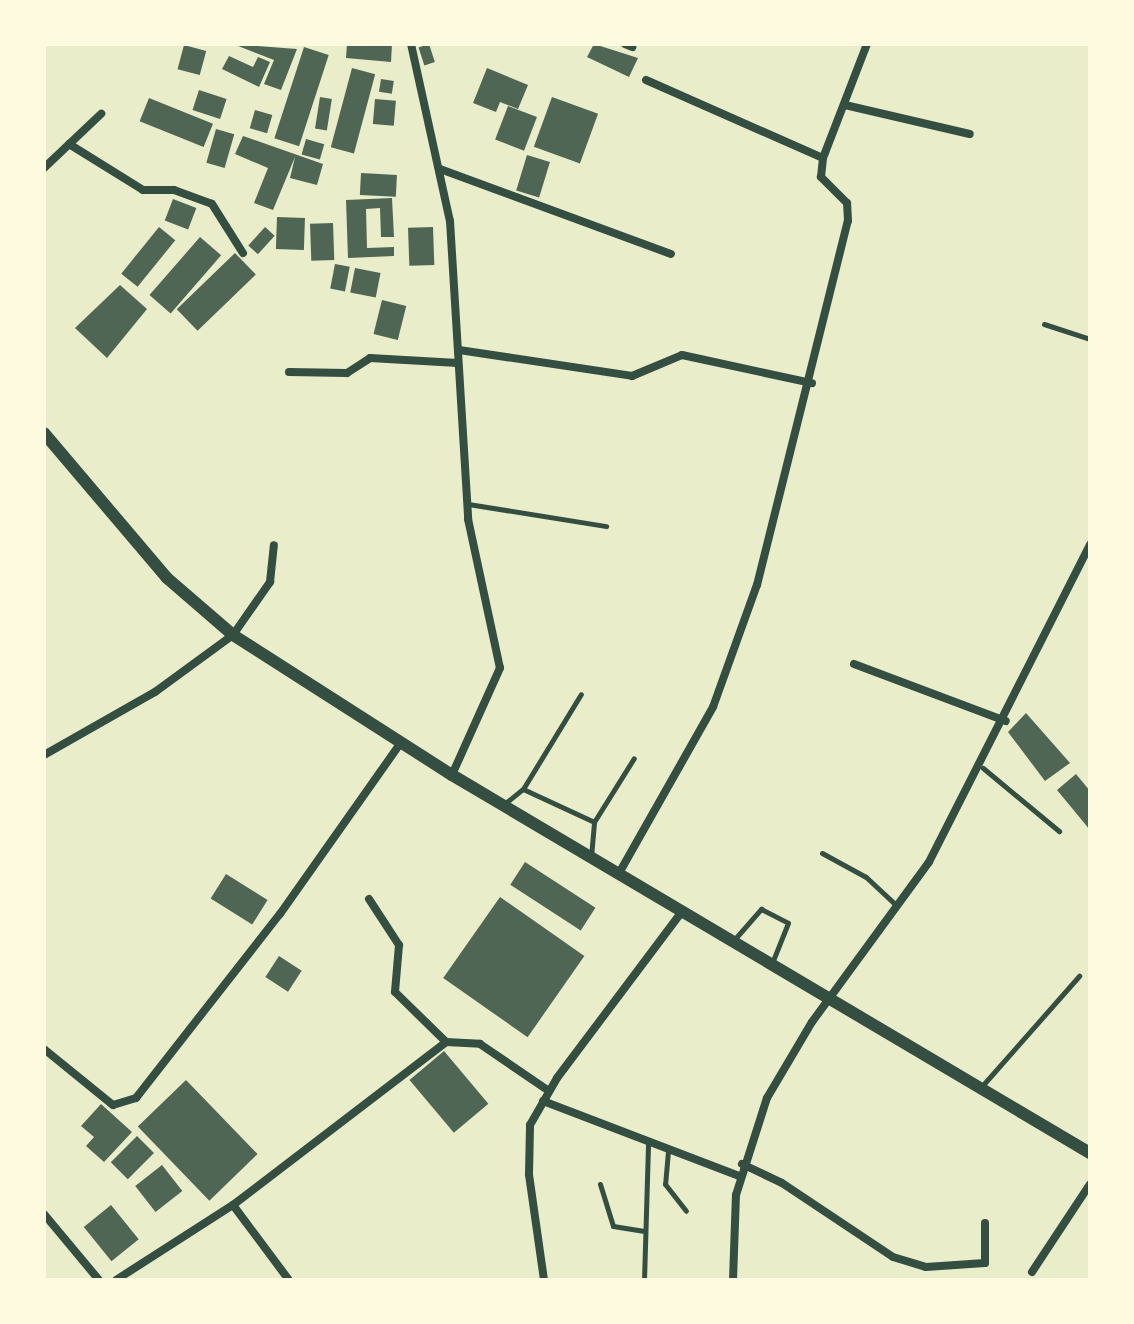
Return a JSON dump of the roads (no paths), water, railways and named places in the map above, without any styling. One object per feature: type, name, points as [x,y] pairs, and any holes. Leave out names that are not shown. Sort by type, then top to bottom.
[{"type":"street","points":[[411,44],[440,169],[459,350],[467,504],[500,668],[452,775]]},
{"type":"street","points":[[618,875],[731,667],[812,383],[849,213],[821,177],[823,158],[867,44]]},
{"type":"street","points":[[646,80],[823,158]]},
{"type":"street","points":[[845,105],[970,134]]},
{"type":"street","points":[[44,168],[101,114]]},
{"type":"street","points":[[69,144],[143,190],[174,190],[212,204],[243,253]]},
{"type":"street","points":[[440,169],[671,254]]},
{"type":"street","points":[[459,350],[632,376],[682,355],[812,383]]},
{"type":"street","points":[[289,372],[347,373],[370,358],[458,363]]},
{"type":"street","points":[[44,433],[167,578],[233,635],[502,806],[1090,1153]]},
{"type":"street","points":[[44,755],[155,692],[233,635],[270,582],[274,545]]},
{"type":"street","points":[[733,1280],[739,1176],[767,1098],[830,997],[897,906],[983,768],[1090,545]]},
{"type":"street","points":[[854,664],[1006,721]]},
{"type":"street","points":[[44,1049],[113,1105],[136,1098],[280,914],[400,744]]},
{"type":"street","points":[[369,899],[399,945],[395,992],[446,1042]]},
{"type":"street","points":[[544,1280],[528,1144],[543,1101],[681,913]]},
{"type":"street","points":[[116,1280],[233,1205],[446,1042],[480,1044],[549,1091]]},
{"type":"street","points":[[543,1101],[739,1176]]},
{"type":"street","points":[[742,1164],[782,1183],[893,1257],[926,1267],[985,1263],[985,1223]]},
{"type":"street","points":[[1032,1272],[1090,1184]]},
{"type":"street","points":[[233,1205],[289,1280]]},
{"type":"street","points":[[44,1214],[99,1280]]},
{"type":"lane","points":[[1044,324],[1090,339]]},
{"type":"lane","points":[[467,504],[606,526]]},
{"type":"lane","points":[[502,806],[523,789],[581,694]]},
{"type":"lane","points":[[591,859],[594,822],[634,758]]},
{"type":"lane","points":[[983,768],[1059,831]]},
{"type":"lane","points":[[523,789],[594,822]]},
{"type":"lane","points":[[822,853],[866,877],[897,906]]},
{"type":"lane","points":[[732,942],[761,909],[788,923],[771,964]]},
{"type":"lane","points":[[981,1087],[1079,976]]},
{"type":"lane","points":[[644,1280],[643,1231],[648,1143]]},
{"type":"lane","points":[[668,1151],[665,1184],[686,1211]]},
{"type":"lane","points":[[600,1184],[613,1226],[643,1231]]}]
